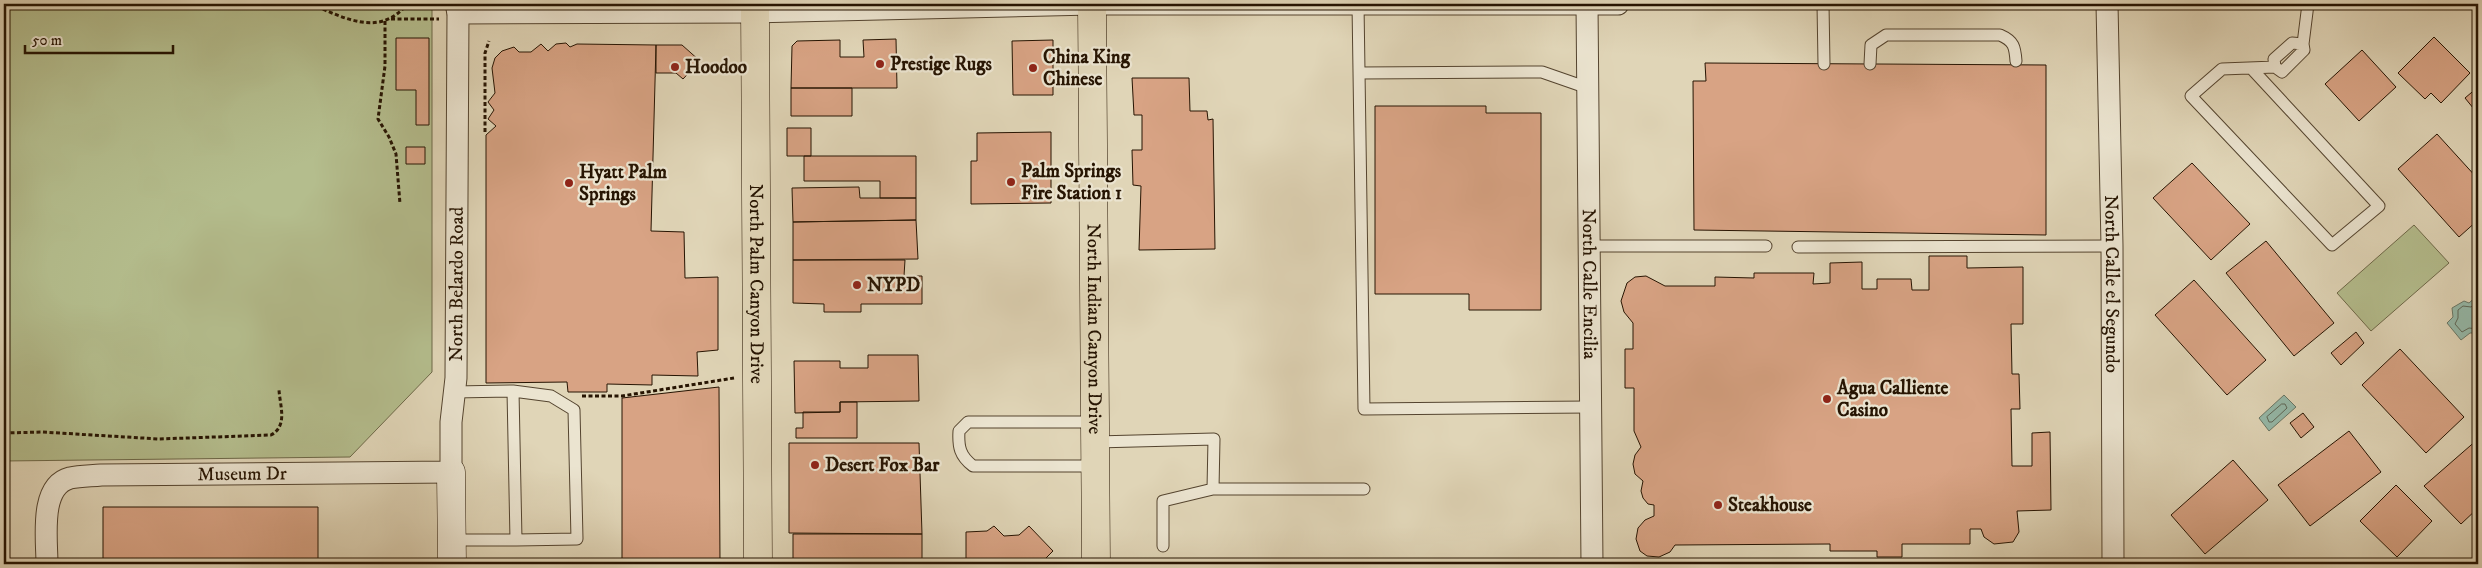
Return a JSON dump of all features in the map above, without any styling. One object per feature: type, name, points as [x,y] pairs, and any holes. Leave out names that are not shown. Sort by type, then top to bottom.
[{"type":"main road","name":"North Indian Canyon Drive","points":[[1092,4],[1096,564]]},
{"type":"main road","name":"North Palm Canyon Drive","points":[[755,8],[758,564]]},
{"type":"street","points":[[458,12],[1092,4],[1618,4]]},
{"type":"street","name":"North Calle Encilia","points":[[1587,4],[1592,564]]},
{"type":"street","name":"North Calle el Segundo","points":[[2107,4],[2112,246],[2113,564]]},
{"type":"street","name":"North Belardo Road","points":[[452,552],[451,422],[457,358],[458,12]]},
{"type":"street","name":"Museum Dr","points":[[47,564],[47,504],[55,486],[69,478],[101,475],[451,472]]},
{"type":"lane","points":[[1358,4],[1364,409],[1591,407]]},
{"type":"lane","points":[[1823,4],[1824,64]]},
{"type":"lane","points":[[2251,68],[2379,206],[2332,245],[2191,96],[2222,69],[2275,67],[2282,72],[2304,50],[2303,44],[2308,4]]},
{"type":"lane","points":[[1870,64],[1871,44],[1886,35],[2000,35],[2010,40],[2015,46],[2016,62]]},
{"type":"lane","points":[[1359,73],[1542,72],[1588,88]]},
{"type":"lane","points":[[1589,246],[1766,246]]},
{"type":"lane","points":[[1798,247],[2112,246]]},
{"type":"lane","points":[[452,552],[516,540],[577,539],[574,410],[552,396],[513,391],[454,392]]},
{"type":"lane","points":[[513,391],[516,540]]},
{"type":"lane","points":[[1095,443],[968,422],[960,431],[958,446],[964,459],[973,466],[1095,443],[1214,439],[1213,489]]},
{"type":"lane","points":[[1163,546],[1163,501],[1213,489],[1364,489]]},
{"type":"path","points":[[311,4],[343,18],[362,22],[458,12]]},
{"type":"path","points":[[390,19],[407,4]]},
{"type":"path","points":[[385,21],[385,66],[378,118],[396,154],[400,204]]},
{"type":"path","points":[[484,132],[485,53],[489,41]]},
{"type":"path","points":[[552,396],[622,396],[733,378],[758,370]]},
{"type":"path","points":[[4,433],[42,432],[159,439],[271,435],[278,431],[282,423],[279,390]]},
{"type":"shaded area","points":[[4,4],[432,4],[432,372],[350,457],[4,461]]},
{"type":"shaded area","points":[[2414,225],[2449,263],[2371,331],[2337,293]]},
{"type":"water","points":[[2478,295],[2478,333],[2470,333],[2461,340],[2447,323],[2453,317],[2452,308],[2464,301],[2469,303]]},
{"type":"water","points":[[2284,395],[2296,407],[2269,431],[2259,418]]},
{"type":"building","points":[[2434,37],[2470,73],[2441,103],[2431,93],[2425,99],[2398,73]]},
{"type":"building","points":[[396,38],[429,38],[429,125],[416,125],[416,90],[396,90]]},
{"type":"building","points":[[896,39],[897,88],[791,88],[792,46],[797,41],[840,40],[840,57],[864,57],[863,40]]},
{"type":"building","name":"China King Chinese","points":[[1053,40],[1053,95],[1013,95],[1012,41]]},
{"type":"building","name":"Hyatt Palm Springs","points":[[566,43],[570,47],[577,44],[656,45],[651,231],[684,232],[685,278],[718,277],[718,350],[697,352],[698,376],[652,375],[652,385],[607,384],[607,392],[568,392],[567,382],[486,383],[486,135],[496,126],[488,119],[494,110],[488,102],[495,93],[492,68],[495,58],[502,51],[514,47],[519,52],[531,52],[541,44],[548,51],[556,44]]},
{"type":"building","name":"Hoodoo","points":[[656,45],[682,45],[700,61],[683,79],[676,73],[656,73]]},
{"type":"building","points":[[2362,50],[2396,87],[2359,121],[2325,84]]},
{"type":"building","points":[[1705,63],[2046,65],[2046,235],[1694,230],[1693,81],[1706,81]]},
{"type":"building","points":[[1132,78],[1189,78],[1190,111],[1207,111],[1208,120],[1213,119],[1215,249],[1139,250],[1141,186],[1133,185],[1132,150],[1142,150],[1142,115],[1134,115]]},
{"type":"building","points":[[2478,87],[2478,114],[2465,98]]},
{"type":"building","points":[[791,88],[852,88],[852,116],[791,116]]},
{"type":"building","points":[[1375,106],[1486,106],[1486,113],[1541,113],[1541,310],[1469,310],[1469,294],[1375,294]]},
{"type":"building","points":[[787,128],[811,128],[811,156],[787,156]]},
{"type":"building","name":"Palm Springs Fire Station 1","points":[[1051,132],[1051,203],[971,204],[971,161],[977,161],[977,133]]},
{"type":"building","points":[[2437,134],[2478,179],[2478,220],[2459,237],[2398,169]]},
{"type":"building","points":[[406,147],[425,147],[425,164],[406,164]]},
{"type":"building","points":[[804,156],[916,156],[916,198],[880,198],[880,181],[804,181]]},
{"type":"building","points":[[2192,163],[2250,224],[2211,260],[2153,198]]},
{"type":"building","points":[[859,187],[860,198],[916,198],[916,220],[793,222],[792,188]]},
{"type":"building","points":[[916,220],[918,259],[793,260],[793,222]]},
{"type":"building","points":[[2266,241],[2334,323],[2294,356],[2226,273]]},
{"type":"building","name":"Agua Calliente Casino","points":[[1929,256],[1967,256],[1967,268],[2023,267],[2023,324],[2011,324],[2012,374],[2019,374],[2020,409],[2011,409],[2012,466],[2032,466],[2032,433],[2050,432],[2051,510],[2017,511],[2019,532],[2013,542],[1994,544],[1984,537],[1981,529],[1970,529],[1970,544],[1902,544],[1902,557],[1877,557],[1877,551],[1830,551],[1830,544],[1675,545],[1670,552],[1659,557],[1647,556],[1640,551],[1636,539],[1638,528],[1645,520],[1654,516],[1654,505],[1648,504],[1643,498],[1641,491],[1643,481],[1635,474],[1633,464],[1635,455],[1641,447],[1634,431],[1634,388],[1625,388],[1625,349],[1633,349],[1633,323],[1624,312],[1621,301],[1627,283],[1635,277],[1646,276],[1665,286],[1715,286],[1715,277],[1754,278],[1754,273],[1814,273],[1813,284],[1830,283],[1830,263],[1862,262],[1862,289],[1877,289],[1877,279],[1911,279],[1912,290],[1929,290]]},
{"type":"building","points":[[793,260],[905,260],[904,276],[922,276],[922,304],[861,304],[861,312],[824,312],[824,304],[793,303]]},
{"type":"building","points":[[2194,280],[2266,360],[2227,395],[2155,315]]},
{"type":"building","points":[[2356,332],[2364,343],[2341,365],[2331,353]]},
{"type":"building","points":[[2400,349],[2464,417],[2426,453],[2362,385]]},
{"type":"building","points":[[868,355],[918,355],[919,401],[840,402],[840,412],[795,413],[794,361],[840,361],[840,368],[868,368]]},
{"type":"building","points":[[719,387],[720,564],[622,564],[622,398]]},
{"type":"building","points":[[840,402],[857,402],[857,438],[796,438],[796,428],[803,428],[803,412],[840,412]]},
{"type":"building","points":[[2303,413],[2314,427],[2301,438],[2290,423]]},
{"type":"building","points":[[2349,431],[2381,472],[2310,526],[2278,485]]},
{"type":"building","points":[[2478,439],[2478,508],[2461,524],[2424,486]]},
{"type":"building","points":[[789,443],[919,443],[922,534],[789,533]]},
{"type":"building","points":[[2233,460],[2268,500],[2205,554],[2171,515]]},
{"type":"building","points":[[2396,485],[2432,521],[2397,557],[2360,521]]},
{"type":"building","points":[[103,507],[318,507],[318,564],[103,564]]},
{"type":"building","points":[[994,526],[1004,536],[1019,535],[1029,526],[1053,551],[1040,564],[966,564],[966,532],[987,531]]},
{"type":"building","points":[[793,534],[922,534],[922,564],[793,564]]},
{"type":"place","name":"Prestige Rugs","points":[[880,64]]},
{"type":"place","name":"Hoodoo","points":[[675,67]]},
{"type":"place","name":"China King Chinese","points":[[1033,68]]},
{"type":"place","name":"Palm Springs Fire Station 1","points":[[1011,182]]},
{"type":"place","name":"Hyatt Palm Springs","points":[[569,183]]},
{"type":"place","name":"NYPD","points":[[857,285]]},
{"type":"place","name":"Agua Calliente Casino","points":[[1827,399]]},
{"type":"place","name":"Desert Fox Bar","points":[[815,465]]},
{"type":"place","name":"Steakhouse","points":[[1718,505]]}]
